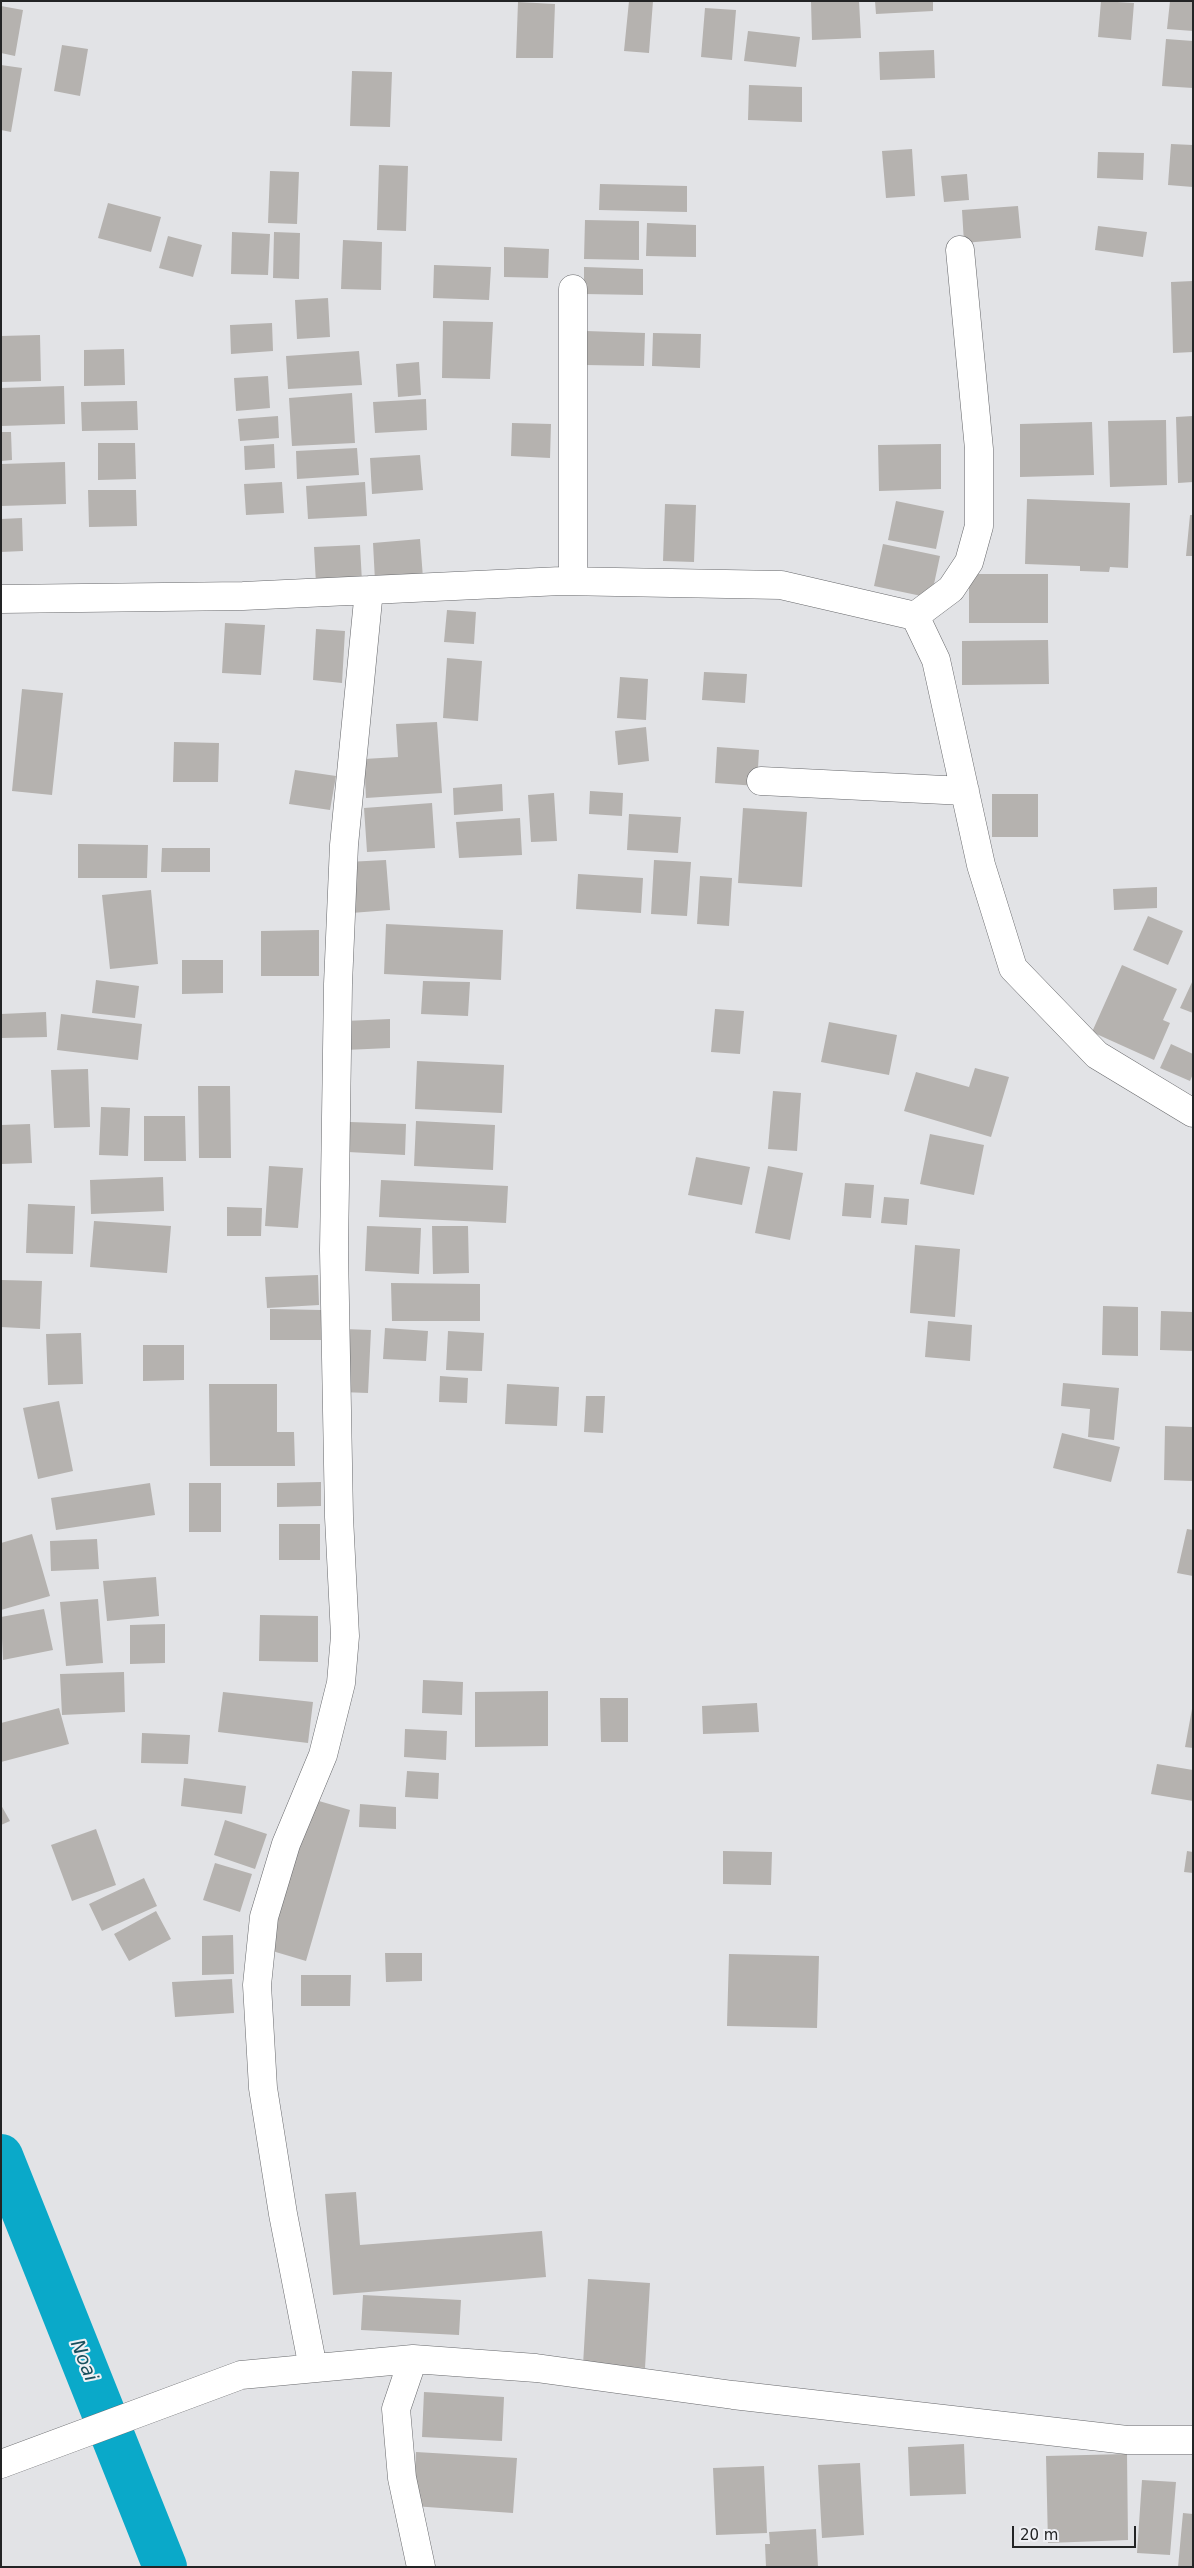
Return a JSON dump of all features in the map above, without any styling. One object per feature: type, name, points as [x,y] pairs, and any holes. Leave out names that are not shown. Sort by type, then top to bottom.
[{"type":"street","points":[[1,599],[243,596],[573,581],[781,585],[915,616],[951,590],[969,562],[978,526],[979,449],[960,250]]},
{"type":"street","points":[[573,288],[573,581]]},
{"type":"street","points":[[313,2368],[283,2214],[263,2088],[257,1985],[264,1917],[286,1844],[323,1755],[341,1683],[345,1636],[339,1516],[334,1250],[338,984],[344,845],[369,590]]},
{"type":"street","points":[[915,616],[936,660],[981,865],[1013,968],[1097,1055],[1193,1112]]},
{"type":"street","points":[[761,781],[964,791]]},
{"type":"street","points":[[413,2359],[396,2408],[402,2478],[421,2567]]},
{"type":"street","points":[[1,2464],[241,2375],[413,2359],[536,2368],[733,2395],[1127,2440],[1193,2440]]},
{"type":"building","points":[[629,1],[653,1],[649,53],[624,51]]},
{"type":"building","points":[[811,1],[859,1],[861,38],[812,40]]},
{"type":"building","points":[[875,1],[933,1],[933,11],[876,14]]},
{"type":"building","points":[[1101,1],[1134,3],[1131,40],[1098,37]]},
{"type":"building","points":[[1170,1],[1193,1],[1193,31],[1167,29]]},
{"type":"building","points":[[518,2],[555,4],[553,58],[516,58]]},
{"type":"building","points":[[1,6],[23,10],[15,56],[1,53]]},
{"type":"building","points":[[705,8],[736,10],[732,60],[701,57]]},
{"type":"building","points":[[748,31],[800,37],[796,67],[744,61]]},
{"type":"building","points":[[1166,39],[1193,41],[1193,88],[1162,86]]},
{"type":"building","points":[[62,45],[88,49],[80,96],[54,91]]},
{"type":"building","points":[[934,50],[935,78],[880,80],[879,52]]},
{"type":"building","points":[[1,65],[22,68],[11,132],[1,130]]},
{"type":"building","points":[[352,71],[392,72],[390,127],[350,126]]},
{"type":"building","points":[[749,85],[802,87],[802,122],[748,120]]},
{"type":"building","points":[[1171,144],[1193,145],[1193,187],[1168,185]]},
{"type":"building","points":[[912,149],[915,196],[886,198],[882,151]]},
{"type":"building","points":[[1098,152],[1144,153],[1143,180],[1097,178]]},
{"type":"building","points":[[379,165],[408,166],[406,231],[377,230]]},
{"type":"building","points":[[270,171],[299,172],[297,224],[268,223]]},
{"type":"building","points":[[967,174],[969,200],[944,202],[941,176]]},
{"type":"building","points":[[600,184],[687,186],[687,212],[599,210]]},
{"type":"building","points":[[108,203],[161,217],[151,252],[98,238]]},
{"type":"building","points":[[1018,206],[1021,238],[964,243],[962,210]]},
{"type":"building","points":[[585,220],[639,221],[639,260],[584,259]]},
{"type":"building","points":[[647,223],[696,225],[696,257],[646,256]]},
{"type":"building","points":[[1098,226],[1147,232],[1143,257],[1095,250]]},
{"type":"building","points":[[232,232],[270,234],[268,275],[231,274]]},
{"type":"building","points":[[274,232],[300,233],[299,279],[273,278]]},
{"type":"building","points":[[168,236],[202,245],[193,277],[159,268]]},
{"type":"building","points":[[343,240],[382,242],[381,290],[341,289]]},
{"type":"building","points":[[504,247],[549,249],[548,278],[504,277]]},
{"type":"building","points":[[434,265],[491,267],[489,300],[433,298]]},
{"type":"building","points":[[584,267],[643,269],[643,295],[584,294]]},
{"type":"building","points":[[1193,281],[1193,352],[1173,353],[1171,282]]},
{"type":"building","points":[[328,298],[330,337],[297,339],[295,300]]},
{"type":"building","points":[[443,321],[493,322],[490,379],[442,378]]},
{"type":"building","points":[[272,323],[273,351],[231,354],[230,325]]},
{"type":"building","points":[[586,331],[645,333],[644,366],[585,365]]},
{"type":"building","points":[[653,333],[701,334],[700,368],[652,366]]},
{"type":"building","points":[[40,335],[41,381],[1,382],[1,336]]},
{"type":"building","points":[[124,349],[125,385],[84,386],[84,350]]},
{"type":"building","points":[[359,351],[362,385],[288,389],[286,356]]},
{"type":"building","points":[[419,362],[421,395],[398,397],[396,364]]},
{"type":"building","points":[[268,376],[270,408],[236,411],[234,378]]},
{"type":"building","points":[[64,386],[65,424],[1,426],[1,388]]},
{"type":"building","points":[[352,393],[355,443],[292,446],[289,398]]},
{"type":"building","points":[[426,399],[427,430],[375,433],[373,402]]},
{"type":"building","points":[[137,401],[138,430],[82,431],[81,402]]},
{"type":"building","points":[[278,416],[279,438],[240,441],[238,419]]},
{"type":"building","points":[[1193,416],[1193,482],[1178,483],[1176,417]]},
{"type":"building","points":[[1166,420],[1167,485],[1110,487],[1108,421]]},
{"type":"building","points":[[1092,422],[1094,475],[1020,477],[1020,424]]},
{"type":"building","points":[[512,423],[551,424],[550,458],[511,456]]},
{"type":"building","points":[[1,432],[11,432],[12,460],[1,461]]},
{"type":"building","points":[[98,443],[135,443],[136,479],[98,480]]},
{"type":"building","points":[[274,444],[275,468],[245,470],[244,446]]},
{"type":"building","points":[[941,444],[941,489],[879,491],[878,445]]},
{"type":"building","points":[[357,448],[359,475],[297,479],[296,451]]},
{"type":"building","points":[[420,455],[423,490],[372,494],[370,458]]},
{"type":"building","points":[[65,462],[66,504],[1,506],[1,464]]},
{"type":"building","points":[[282,482],[284,513],[246,515],[244,484]]},
{"type":"building","points":[[365,482],[367,516],[308,519],[306,486]]},
{"type":"building","points":[[88,490],[136,490],[137,526],[89,527]]},
{"type":"building","points":[[1027,499],[1130,503],[1128,568],[1110,567],[1109,572],[1080,571],[1080,566],[1025,564]]},
{"type":"building","points":[[896,501],[944,511],[936,549],[888,540]]},
{"type":"building","points":[[665,504],[696,505],[694,562],[663,561]]},
{"type":"building","points":[[1190,515],[1193,515],[1193,556],[1186,556]]},
{"type":"building","points":[[22,518],[23,551],[1,552],[1,519]]},
{"type":"building","points":[[420,539],[423,578],[375,581],[373,543]]},
{"type":"building","points":[[883,544],[940,556],[931,598],[874,586]]},
{"type":"building","points":[[360,545],[362,582],[316,584],[314,547]]},
{"type":"building","points":[[969,574],[1048,574],[1048,623],[969,623]]},
{"type":"building","points":[[447,610],[476,612],[474,644],[444,642]]},
{"type":"building","points":[[225,623],[265,625],[261,675],[222,673]]},
{"type":"building","points":[[316,629],[345,631],[342,683],[313,680]]},
{"type":"building","points":[[1048,640],[1049,684],[962,685],[962,641]]},
{"type":"building","points":[[447,658],[482,661],[478,721],[443,718]]},
{"type":"building","points":[[704,672],[747,674],[745,703],[702,700]]},
{"type":"building","points":[[620,677],[648,679],[646,720],[617,718]]},
{"type":"building","points":[[22,689],[63,693],[52,795],[12,791]]},
{"type":"building","points":[[437,722],[442,793],[366,798],[364,759],[398,757],[396,724]]},
{"type":"building","points":[[646,727],[649,761],[618,765],[615,731]]},
{"type":"building","points":[[174,742],[219,743],[218,782],[173,782]]},
{"type":"building","points":[[717,747],[759,750],[757,786],[715,783]]},
{"type":"building","points":[[295,770],[336,776],[330,810],[289,804]]},
{"type":"building","points":[[502,784],[503,811],[454,815],[453,788]]},
{"type":"building","points":[[590,791],[623,793],[622,816],[589,814]]},
{"type":"building","points":[[554,793],[557,841],[531,842],[528,795]]},
{"type":"building","points":[[992,794],[1038,794],[1038,837],[992,837]]},
{"type":"building","points":[[432,803],[435,848],[367,852],[364,808]]},
{"type":"building","points":[[743,808],[807,812],[802,887],[738,883]]},
{"type":"building","points":[[629,814],[681,817],[678,853],[627,850]]},
{"type":"building","points":[[520,818],[522,855],[459,858],[456,822]]},
{"type":"building","points":[[78,844],[148,845],[147,878],[78,878]]},
{"type":"building","points":[[162,848],[210,848],[210,872],[161,872]]},
{"type":"building","points":[[386,860],[390,910],[351,913],[347,862]]},
{"type":"building","points":[[654,860],[691,862],[687,916],[651,914]]},
{"type":"building","points":[[578,874],[643,878],[641,913],[576,909]]},
{"type":"building","points":[[700,876],[732,878],[729,926],[697,924]]},
{"type":"building","points":[[1157,887],[1157,908],[1114,910],[1113,889]]},
{"type":"building","points":[[151,890],[158,964],[110,969],[102,895]]},
{"type":"building","points":[[1148,916],[1183,931],[1168,965],[1133,950]]},
{"type":"building","points":[[386,924],[503,930],[501,980],[384,974]]},
{"type":"building","points":[[319,930],[319,976],[261,976],[261,931]]},
{"type":"building","points":[[182,960],[223,960],[223,993],[182,994]]},
{"type":"building","points":[[1122,965],[1177,989],[1163,1020],[1170,1023],[1154,1060],[1092,1032]]},
{"type":"building","points":[[96,980],[139,986],[135,1018],[92,1013]]},
{"type":"building","points":[[1193,980],[1193,1013],[1180,1008]]},
{"type":"building","points":[[423,981],[470,982],[468,1016],[421,1014]]},
{"type":"building","points":[[715,1009],[744,1011],[740,1054],[711,1052]]},
{"type":"building","points":[[46,1012],[47,1037],[1,1038],[1,1014]]},
{"type":"building","points":[[61,1014],[142,1024],[138,1060],[57,1050]]},
{"type":"building","points":[[390,1019],[390,1048],[345,1050],[345,1021]]},
{"type":"building","points":[[829,1022],[897,1035],[889,1075],[821,1062]]},
{"type":"building","points":[[1171,1044],[1193,1054],[1193,1074],[1190,1081],[1160,1068]]},
{"type":"building","points":[[417,1061],[504,1065],[502,1113],[415,1109]]},
{"type":"building","points":[[975,1068],[1009,1077],[991,1137],[904,1111],[916,1072],[969,1087]]},
{"type":"building","points":[[88,1069],[90,1127],[54,1128],[51,1070]]},
{"type":"building","points":[[198,1086],[230,1086],[231,1158],[199,1158]]},
{"type":"building","points":[[773,1091],[801,1093],[797,1151],[768,1149]]},
{"type":"building","points":[[101,1107],[130,1108],[128,1156],[99,1155]]},
{"type":"building","points":[[144,1116],[185,1116],[186,1161],[144,1161]]},
{"type":"building","points":[[416,1121],[495,1125],[493,1170],[414,1166]]},
{"type":"building","points":[[350,1122],[406,1124],[405,1155],[348,1152]]},
{"type":"building","points":[[30,1124],[32,1163],[1,1164],[1,1125]]},
{"type":"building","points":[[930,1134],[984,1145],[974,1195],[920,1184]]},
{"type":"building","points":[[696,1157],[750,1167],[742,1205],[688,1195]]},
{"type":"building","points":[[269,1166],[303,1168],[298,1228],[265,1226]]},
{"type":"building","points":[[768,1166],[803,1173],[790,1240],[755,1233]]},
{"type":"building","points":[[163,1177],[164,1211],[91,1214],[90,1180]]},
{"type":"building","points":[[381,1180],[508,1186],[506,1223],[379,1217]]},
{"type":"building","points":[[845,1183],[874,1185],[871,1218],[842,1216]]},
{"type":"building","points":[[884,1197],[909,1199],[907,1225],[881,1223]]},
{"type":"building","points":[[28,1204],[75,1206],[73,1254],[26,1253]]},
{"type":"building","points":[[227,1207],[262,1208],[261,1236],[227,1236]]},
{"type":"building","points":[[94,1221],[171,1226],[167,1273],[90,1267]]},
{"type":"building","points":[[367,1226],[421,1228],[419,1274],[365,1271]]},
{"type":"building","points":[[432,1226],[468,1226],[469,1273],[433,1274]]},
{"type":"building","points":[[915,1245],[960,1249],[955,1317],[910,1313]]},
{"type":"building","points":[[318,1275],[319,1305],[267,1308],[265,1277]]},
{"type":"building","points":[[1,1280],[42,1281],[40,1329],[1,1327]]},
{"type":"building","points":[[391,1283],[480,1284],[480,1321],[392,1321]]},
{"type":"building","points":[[1103,1306],[1138,1307],[1138,1356],[1102,1355]]},
{"type":"building","points":[[270,1309],[321,1310],[321,1340],[270,1340]]},
{"type":"building","points":[[1161,1311],[1193,1312],[1193,1351],[1160,1350]]},
{"type":"building","points":[[928,1321],[972,1325],[970,1361],[925,1357]]},
{"type":"building","points":[[385,1328],[428,1331],[426,1361],[383,1359]]},
{"type":"building","points":[[344,1329],[371,1330],[368,1393],[341,1392]]},
{"type":"building","points":[[448,1331],[484,1333],[482,1371],[446,1370]]},
{"type":"building","points":[[81,1333],[83,1384],[48,1385],[46,1334]]},
{"type":"building","points":[[143,1345],[184,1345],[184,1380],[143,1381]]},
{"type":"building","points":[[440,1376],[468,1378],[467,1403],[439,1402]]},
{"type":"building","points":[[1063,1383],[1119,1388],[1114,1440],[1088,1437],[1090,1409],[1061,1406]]},
{"type":"building","points":[[209,1384],[277,1384],[277,1432],[294,1432],[295,1466],[210,1466]]},
{"type":"building","points":[[507,1384],[559,1387],[557,1426],[505,1424]]},
{"type":"building","points":[[586,1396],[605,1396],[603,1433],[584,1432]]},
{"type":"building","points":[[59,1401],[73,1471],[38,1479],[23,1408]]},
{"type":"building","points":[[1165,1426],[1193,1427],[1192,1481],[1164,1480]]},
{"type":"building","points":[[1062,1433],[1120,1447],[1111,1482],[1053,1468]]},
{"type":"building","points":[[321,1482],[321,1506],[277,1507],[277,1483]]},
{"type":"building","points":[[150,1483],[155,1515],[56,1530],[51,1498]]},
{"type":"building","points":[[189,1483],[221,1483],[221,1532],[189,1532]]},
{"type":"building","points":[[279,1524],[320,1524],[320,1560],[279,1560]]},
{"type":"building","points":[[1187,1529],[1193,1530],[1193,1576],[1177,1573]]},
{"type":"building","points":[[32,1534],[50,1596],[1,1610],[1,1543]]},
{"type":"building","points":[[97,1539],[99,1569],[51,1571],[50,1541]]},
{"type":"building","points":[[156,1577],[159,1616],[107,1621],[103,1581]]},
{"type":"building","points":[[98,1599],[103,1663],[66,1666],[60,1602]]},
{"type":"building","points":[[44,1609],[53,1650],[3,1660],[1,1617]]},
{"type":"building","points":[[260,1615],[318,1616],[318,1662],[259,1661]]},
{"type":"building","points":[[165,1624],[165,1663],[130,1664],[130,1625]]},
{"type":"building","points":[[124,1672],[125,1712],[62,1715],[60,1674]]},
{"type":"building","points":[[423,1680],[463,1682],[462,1715],[422,1713]]},
{"type":"building","points":[[548,1691],[548,1746],[475,1747],[475,1692]]},
{"type":"building","points":[[223,1692],[313,1702],[308,1743],[218,1732]]},
{"type":"building","points":[[600,1698],[628,1698],[628,1742],[601,1742]]},
{"type":"building","points":[[757,1703],[759,1732],[703,1734],[702,1706]]},
{"type":"building","points":[[59,1708],[69,1744],[1,1762],[1,1723]]},
{"type":"building","points":[[1193,1709],[1193,1748],[1185,1747]]},
{"type":"building","points":[[405,1729],[447,1731],[446,1760],[404,1757]]},
{"type":"building","points":[[142,1733],[190,1735],[188,1764],[141,1763]]},
{"type":"building","points":[[1157,1764],[1193,1770],[1193,1801],[1151,1794]]},
{"type":"building","points":[[407,1771],[439,1773],[438,1799],[405,1797]]},
{"type":"building","points":[[184,1778],[246,1786],[242,1814],[181,1806]]},
{"type":"building","points":[[312,1799],[350,1810],[306,1961],[269,1950]]},
{"type":"building","points":[[360,1804],[396,1807],[396,1829],[359,1827]]},
{"type":"building","points":[[1,1805],[10,1821],[1,1825]]},
{"type":"building","points":[[225,1820],[267,1834],[255,1869],[214,1855]]},
{"type":"building","points":[[96,1829],[116,1885],[72,1901],[51,1845]]},
{"type":"building","points":[[723,1851],[772,1852],[771,1885],[723,1884]]},
{"type":"building","points":[[1187,1851],[1193,1852],[1193,1873],[1184,1872]]},
{"type":"building","points":[[215,1863],[252,1874],[240,1912],[203,1900]]},
{"type":"building","points":[[144,1878],[157,1906],[102,1931],[89,1904]]},
{"type":"building","points":[[156,1911],[171,1939],[129,1961],[114,1934]]},
{"type":"building","points":[[233,1935],[234,1974],[202,1975],[202,1936]]},
{"type":"building","points":[[385,1953],[422,1953],[422,1981],[386,1982]]},
{"type":"building","points":[[729,1954],[819,1956],[817,2028],[727,2026]]},
{"type":"building","points":[[301,1975],[351,1975],[350,2006],[301,2006]]},
{"type":"building","points":[[232,1979],[234,2013],[175,2017],[172,1982]]},
{"type":"building","points":[[356,2192],[360,2245],[542,2231],[546,2277],[333,2295],[325,2194]]},
{"type":"building","points":[[588,2279],[650,2283],[645,2368],[583,2365]]},
{"type":"building","points":[[363,2295],[461,2300],[459,2335],[361,2330]]},
{"type":"building","points":[[424,2392],[504,2397],[502,2441],[422,2437]]},
{"type":"building","points":[[964,2444],[966,2494],[910,2496],[908,2447]]},
{"type":"building","points":[[416,2452],[517,2458],[513,2513],[413,2506]]},
{"type":"building","points":[[1127,2454],[1128,2540],[1048,2543],[1046,2456]]},
{"type":"building","points":[[860,2463],[864,2535],[822,2538],[818,2465]]},
{"type":"building","points":[[764,2466],[767,2533],[716,2535],[713,2468]]},
{"type":"building","points":[[1142,2480],[1176,2482],[1170,2555],[1137,2553]]},
{"type":"building","points":[[1183,2513],[1193,2514],[1193,2567],[1178,2567]]},
{"type":"building","points":[[816,2529],[818,2567],[766,2567],[765,2544],[770,2544],[769,2532]]},
{"type":"waterway","name":"Noai","points":[[1,2156],[165,2567]]}]
